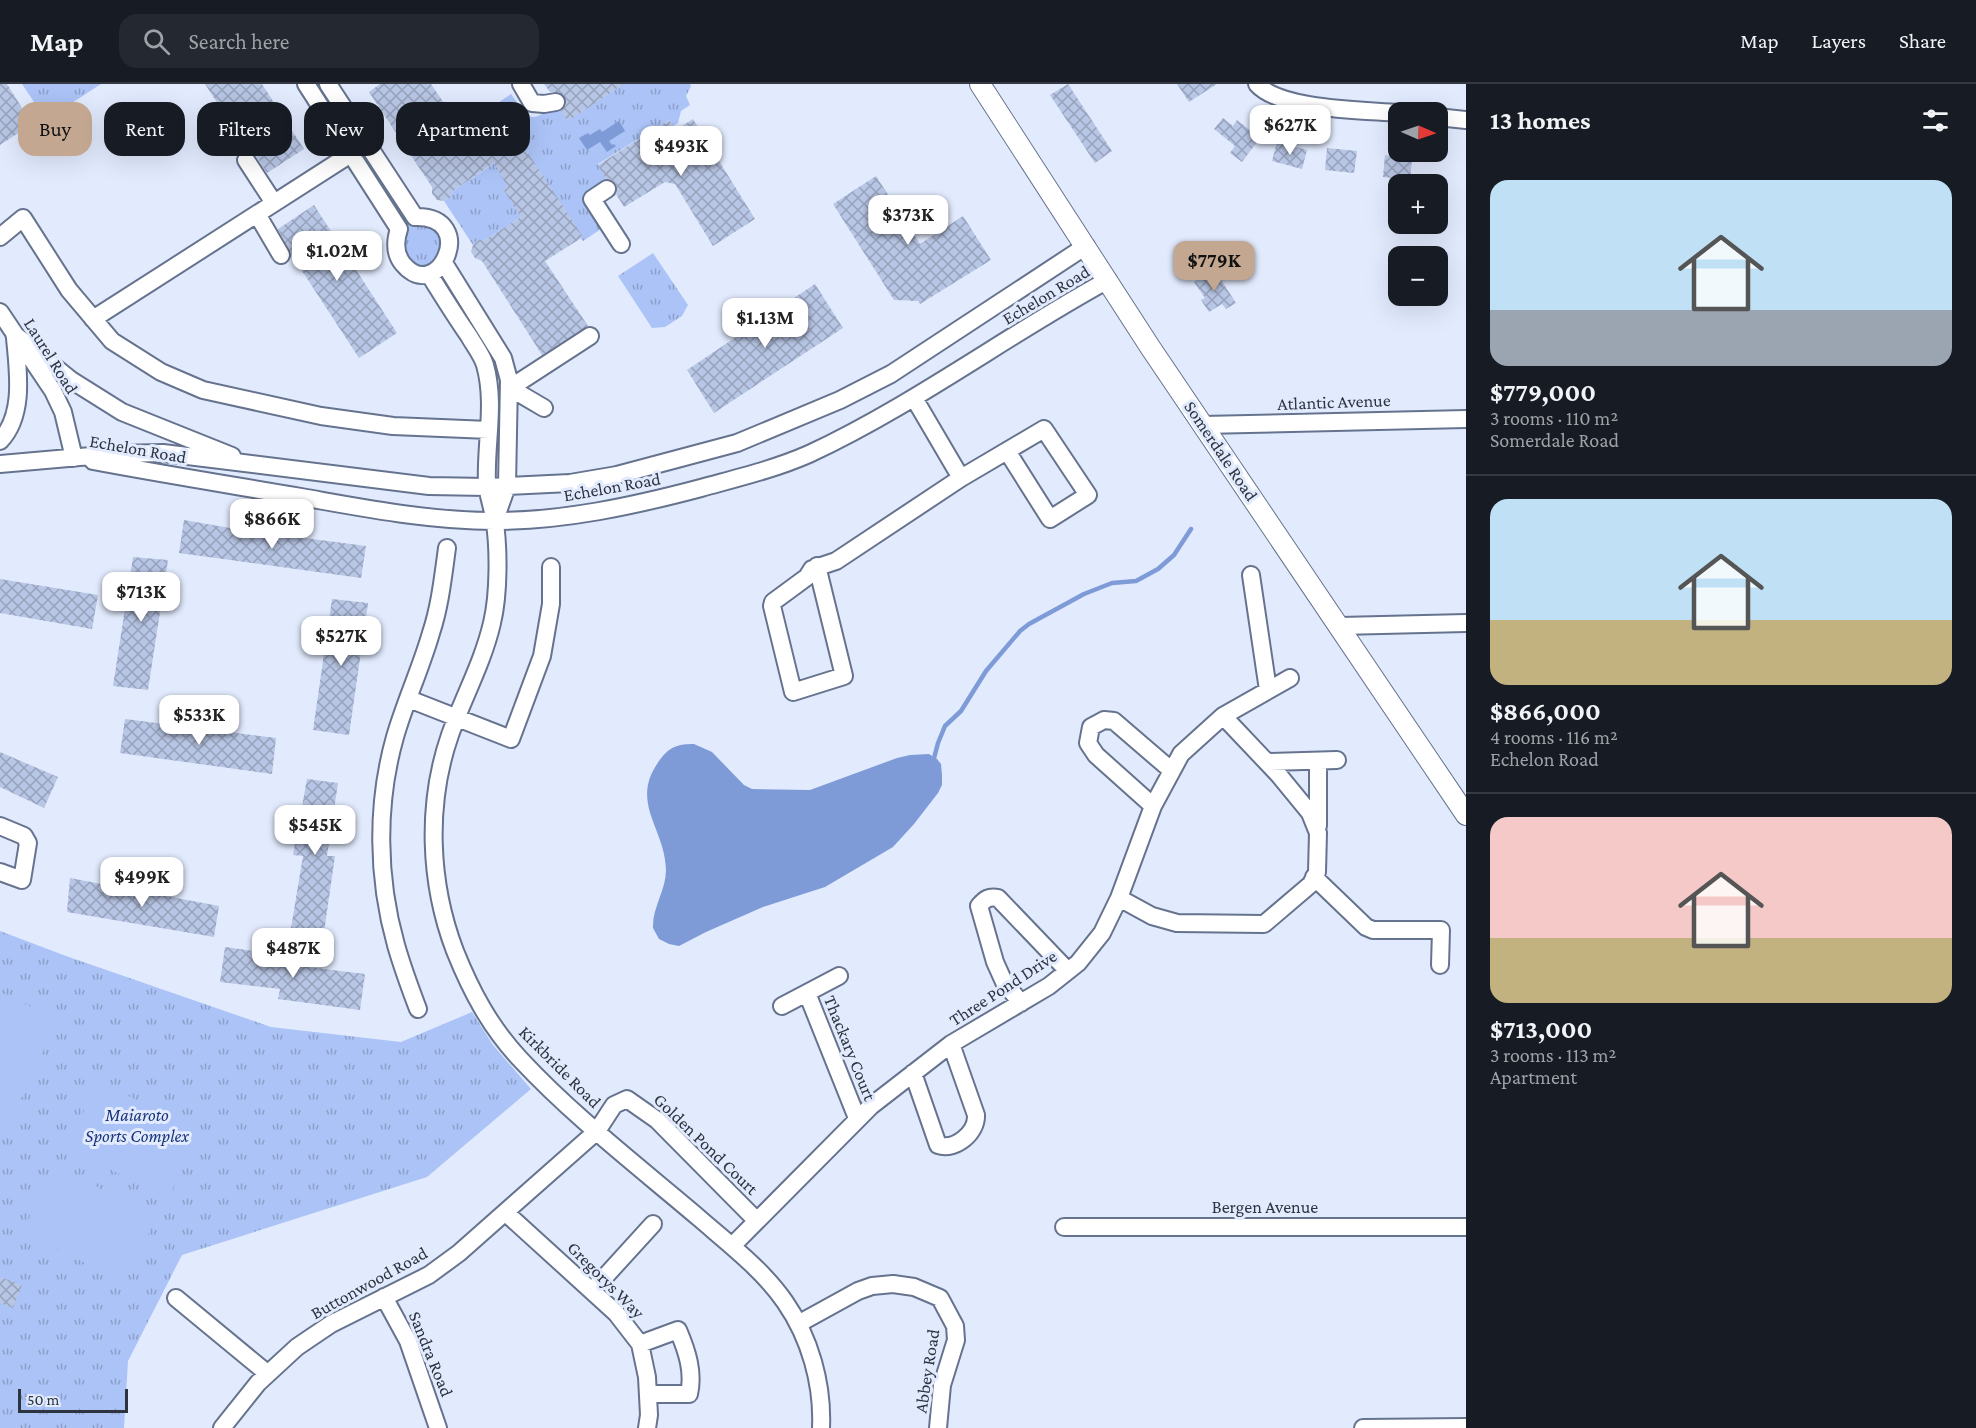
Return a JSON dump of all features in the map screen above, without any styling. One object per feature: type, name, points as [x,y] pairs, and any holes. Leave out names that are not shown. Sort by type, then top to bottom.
[{"type":"main road","name":"Somerdale Road","points":[[980,84],[1150,347],[1466,814]]},
{"type":"street","points":[[306,84],[318,102]]},
{"type":"street","points":[[328,84],[340,102]]},
{"type":"street","points":[[521,84],[532,103],[556,102]]},
{"type":"street","points":[[1257,84],[1263,91],[1274,97],[1294,103],[1388,112]]},
{"type":"street","points":[[1448,118],[1466,120]]},
{"type":"street","points":[[93,319],[348,156]]},
{"type":"street","points":[[352,156],[399,229],[396,238],[398,257],[411,271],[420,275],[429,274],[444,263],[450,244],[447,235],[442,226],[434,220],[425,217],[415,218],[375,156]]},
{"type":"street","points":[[246,160],[274,203]]},
{"type":"street","points":[[607,189],[592,199],[621,244]]},
{"type":"street","points":[[257,214],[280,255]]},
{"type":"street","points":[[0,237],[23,218],[69,290],[112,341],[161,372],[203,390],[321,416],[382,425],[489,430]]},
{"type":"street","name":"Echelon Road","points":[[0,464],[114,454],[163,453],[429,486],[487,487],[570,483],[617,475],[737,442],[840,400],[891,374],[1086,246]]},
{"type":"street","points":[[444,263],[503,358],[510,388],[507,486],[495,521]]},
{"type":"street","points":[[429,274],[484,361],[490,390],[487,487],[495,521]]},
{"type":"street","name":"Echelon Road","points":[[74,458],[374,510],[456,520],[495,521],[569,516],[638,505],[756,473],[805,455],[859,430],[1108,280]]},
{"type":"street","name":"Laurel Road","points":[[0,312],[58,402],[69,430],[74,458]]},
{"type":"street","points":[[0,441],[13,419],[19,379],[14,334]]},
{"type":"street","points":[[14,334],[71,380],[122,412],[253,464]]},
{"type":"street","points":[[510,388],[590,336]]},
{"type":"street","points":[[510,388],[544,408]]},
{"type":"street","points":[[914,398],[961,478]]},
{"type":"street","name":"Atlantic Avenue","points":[[1203,425],[1466,419]]},
{"type":"street","points":[[817,566],[844,676],[793,692],[772,606],[773,602],[807,577],[817,566],[836,561],[961,478],[1044,429],[1088,495],[1050,519],[1007,451]]},
{"type":"street","name":"Kirkbride Road","points":[[495,521],[497,584],[492,622],[485,648],[457,717],[441,765],[436,791],[434,818],[437,875],[442,907],[454,948],[474,995],[504,1040],[552,1092],[732,1246],[774,1288],[798,1324],[809,1349],[816,1371],[822,1412],[821,1428]]},
{"type":"street","points":[[418,1009],[396,945],[387,908],[381,821],[386,776],[395,736],[432,632],[447,548]]},
{"type":"street","points":[[408,699],[511,739],[542,656],[551,604],[551,567]]},
{"type":"street","points":[[1251,575],[1268,690]]},
{"type":"street","points":[[1340,626],[1466,623]]},
{"type":"street","name":"Three Pond Drive","points":[[732,1246],[857,1118],[951,1044],[1049,986],[1091,949],[1102,933],[1119,898],[1153,806],[1171,770],[1192,743],[1223,716],[1290,678]]},
{"type":"street","points":[[1223,716],[1267,762],[1310,813],[1318,833]]},
{"type":"street","points":[[1153,806],[1096,755],[1088,743],[1091,728],[1104,720],[1114,722],[1171,770]]},
{"type":"street","points":[[1119,898],[1152,916],[1177,923],[1264,924],[1311,884],[1314,877],[1318,862],[1318,760]]},
{"type":"street","points":[[1267,762],[1337,760]]},
{"type":"street","points":[[0,826],[24,837],[28,843],[22,880],[0,872]]},
{"type":"street","points":[[1314,877],[1366,927],[1373,930],[1441,930],[1440,965]]},
{"type":"street","points":[[1021,1003],[1004,982],[995,962],[979,906],[985,898],[991,896],[998,898],[1068,971]]},
{"type":"street","name":"Thackary Court","points":[[782,1006],[839,976]]},
{"type":"street","name":"Thackary Court","points":[[807,993],[857,1118]]},
{"type":"street","points":[[913,1073],[938,1145],[942,1147],[959,1143],[967,1137],[976,1120],[976,1114],[951,1044]]},
{"type":"street","name":"Buttonwood Road","points":[[222,1428],[258,1383],[297,1347],[331,1324],[429,1275],[459,1253],[597,1131],[614,1105],[627,1099]]},
{"type":"street","name":"Golden Pond Court","points":[[627,1099],[657,1120],[756,1220]]},
{"type":"street","name":"Gregorys Way","points":[[506,1212],[616,1313],[640,1344],[647,1377],[649,1415],[647,1428]]},
{"type":"street","points":[[592,1291],[653,1224]]},
{"type":"street","name":"Bergen Avenue","points":[[1064,1227],[1466,1227]]},
{"type":"street","name":"Abbey Road","points":[[798,1324],[858,1291],[872,1286],[893,1284],[914,1287],[940,1298],[955,1326],[956,1340],[942,1385],[938,1428]]},
{"type":"street","name":"Sandra Road","points":[[384,1297],[408,1341],[438,1428]]},
{"type":"street","points":[[176,1298],[268,1374]]},
{"type":"street","points":[[640,1344],[678,1330],[687,1351],[692,1382],[689,1394],[648,1395]]},
{"type":"street","points":[[1363,1428],[1466,1427]]},
{"type":"green space","points":[[22,84],[101,84],[74,102],[34,102]]},
{"type":"green space","points":[[624,84],[690,84],[691,86],[686,96],[690,105],[681,111],[678,123],[673,126],[669,120],[598,164],[608,182],[586,204],[601,229],[583,241],[555,195],[485,240],[478,240],[473,245],[444,201],[450,198],[453,191],[505,156],[530,156],[530,116],[541,115],[558,105],[568,120]]},
{"type":"green space","points":[[511,94],[517,102],[499,102]]},
{"type":"green space","points":[[405,218],[439,232],[443,238],[439,260],[426,267],[415,266],[411,262],[403,241]]},
{"type":"green space","points":[[653,253],[688,305],[682,316],[665,327],[652,328],[618,276]]},
{"type":"green space","name":"Maiaroto Sports Complex","points":[[0,931],[271,1027],[401,1042],[472,1012],[493,1045],[531,1089],[427,1177],[182,1255],[128,1361],[124,1428],[0,1428]]},
{"type":"green space","points":[[0,992],[58,1020],[0,1143]]},
{"type":"green space","points":[[99,1081],[201,1133],[168,1198],[65,1147]]},
{"type":"green space","points":[[54,1164],[156,1218],[124,1283],[23,1231]]},
{"type":"shaded area","points":[[619,121],[625,131],[609,141],[616,146],[607,152],[600,142],[587,150],[579,138],[600,129],[602,132]]},
{"type":"shaded area","points":[[694,744],[712,752],[744,785],[752,789],[810,790],[897,758],[929,754],[941,764],[942,785],[914,824],[893,847],[825,887],[763,907],[679,946],[659,939],[653,928],[666,870],[664,855],[648,803],[647,790],[651,776],[666,752],[678,746]]},
{"type":"building","points":[[0,84],[7,84],[18,102],[18,133],[0,145]]},
{"type":"building","points":[[205,84],[262,84],[274,102],[217,102]]},
{"type":"building","points":[[380,84],[431,84],[443,102],[396,102],[396,133],[384,115],[384,102],[376,102],[369,92]]},
{"type":"building","points":[[544,84],[624,84],[568,121],[561,111],[566,105],[564,96],[559,92],[550,92]]},
{"type":"building","points":[[1068,84],[1112,151],[1095,163],[1050,95]]},
{"type":"building","points":[[1177,84],[1217,84],[1189,102]]},
{"type":"building","points":[[1223,118],[1233,126],[1237,120],[1260,138],[1242,162],[1230,153],[1235,146],[1214,129]]},
{"type":"building","points":[[693,119],[755,219],[713,246],[675,184],[665,182],[624,207],[616,194],[616,184],[606,179],[598,165],[669,120],[676,130]]},
{"type":"building","points":[[292,130],[304,149],[267,173],[256,156],[292,156]]},
{"type":"building","points":[[1277,142],[1307,150],[1302,169],[1272,161]]},
{"type":"building","points":[[1327,148],[1357,151],[1354,173],[1325,170]]},
{"type":"building","points":[[1385,155],[1388,155],[1388,162],[1412,162],[1411,174],[1388,174],[1388,178],[1383,177]]},
{"type":"building","points":[[411,156],[530,156],[583,237],[545,261],[588,326],[542,355],[482,261],[475,258],[471,252],[478,240],[485,240],[521,217],[503,189],[507,186],[494,163],[453,191],[450,198],[444,201],[437,200],[432,194],[432,187]]},
{"type":"building","points":[[876,176],[920,244],[963,216],[991,260],[920,304],[918,301],[894,300],[833,204]]},
{"type":"building","points":[[314,205],[397,333],[359,358],[291,254],[278,229]]},
{"type":"building","points":[[1214,269],[1236,303],[1226,309],[1222,304],[1209,312],[1201,300],[1205,298],[1194,282]]},
{"type":"building","points":[[815,284],[843,328],[714,413],[687,370]]},
{"type":"building","points":[[184,520],[282,537],[282,535],[366,546],[361,578],[179,553]]},
{"type":"building","points":[[133,557],[168,560],[148,690],[113,686]]},
{"type":"building","points":[[0,579],[98,595],[92,629],[0,613]]},
{"type":"building","points":[[332,599],[368,603],[349,735],[313,730]]},
{"type":"building","points":[[125,719],[276,738],[272,774],[120,753]]},
{"type":"building","points":[[0,752],[58,777],[44,808],[0,787]]},
{"type":"building","points":[[307,779],[338,783],[327,856],[335,856],[324,932],[291,928],[303,856],[293,855]]},
{"type":"building","points":[[70,878],[219,906],[214,937],[67,912]]},
{"type":"building","points":[[225,947],[285,955],[283,964],[365,974],[360,1010],[278,999],[280,989],[220,982]]},
{"type":"building","points":[[0,1277],[22,1285],[13,1308],[0,1303]]},
{"type":"waterway","points":[[933,762],[945,726],[961,711],[986,671],[1020,631],[1084,594],[1112,583],[1136,581],[1158,569],[1174,555],[1191,529]]}]
